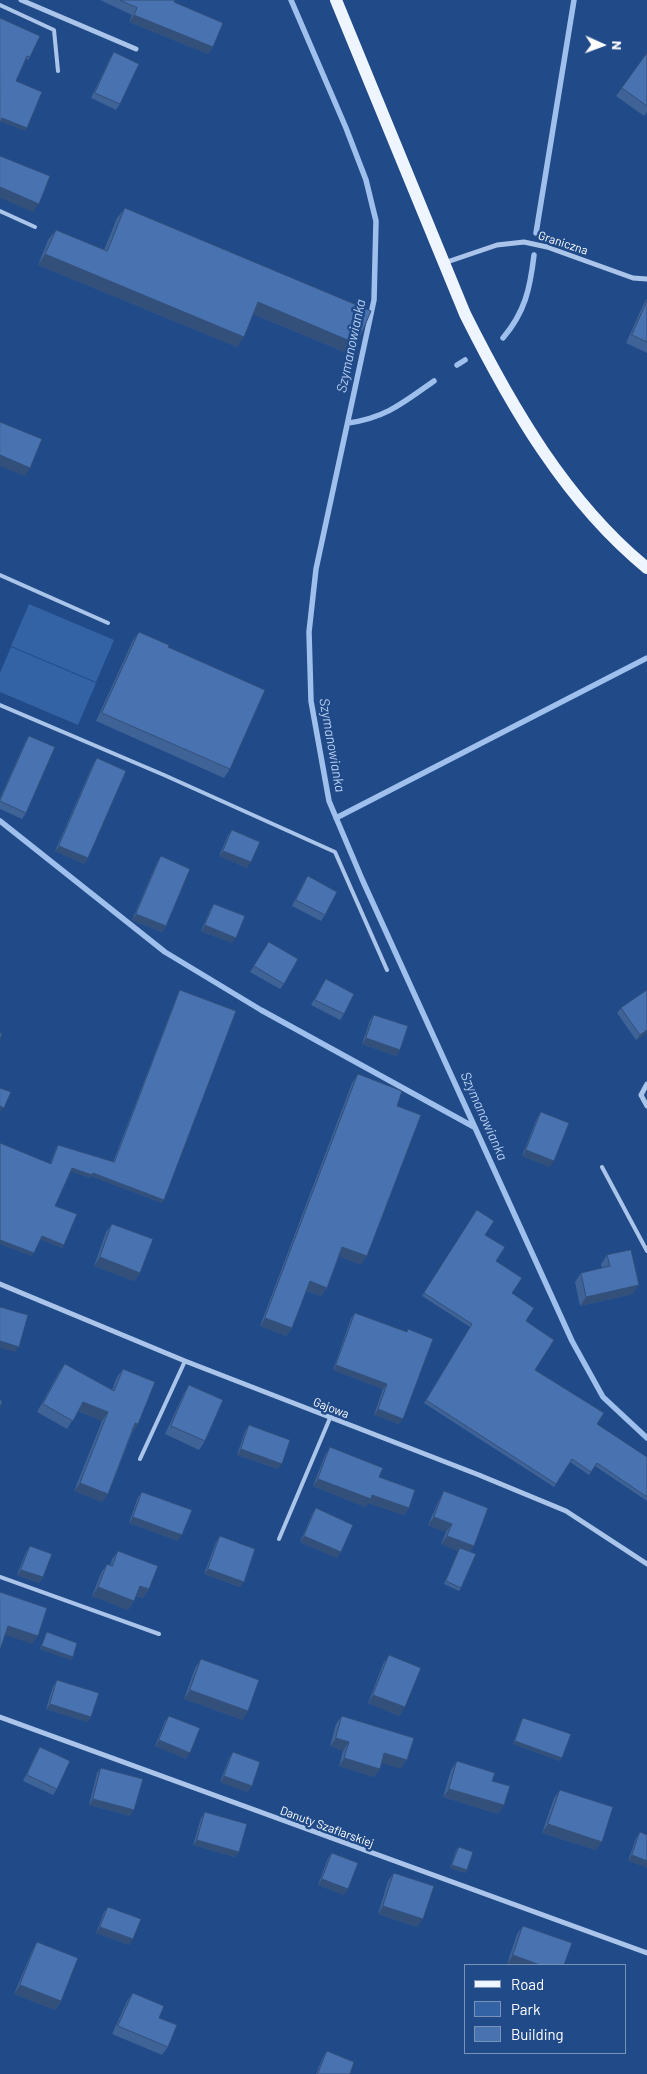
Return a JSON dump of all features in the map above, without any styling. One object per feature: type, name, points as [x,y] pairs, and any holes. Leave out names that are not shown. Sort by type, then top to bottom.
[{"type":"main road","points":[[336,0],[465,314],[489,362],[546,455],[584,504],[635,558],[647,568]]},
{"type":"street","points":[[21,0],[136,48]]},
{"type":"street","name":"Graniczna","points":[[444,263],[497,245],[524,242],[547,247],[633,278],[647,279]]},
{"type":"street","points":[[647,1084],[641,1095],[647,1106]]},
{"type":"street","name":"Gajowa","points":[[0,1284],[185,1361],[479,1475],[566,1511],[647,1564]]},
{"type":"street","name":"Danuty Szaflarskiej","points":[[0,1717],[647,1953]]},
{"type":"lane","points":[[0,5],[54,30],[58,71]]},
{"type":"lane","points":[[0,211],[35,226]]},
{"type":"lane","points":[[0,575],[108,623]]},
{"type":"lane","points":[[0,705],[164,775],[335,852],[387,970]]},
{"type":"lane","points":[[602,1167],[647,1251]]},
{"type":"lane","points":[[140,1459],[185,1361]]},
{"type":"lane","points":[[279,1539],[330,1418]]},
{"type":"lane","points":[[0,1577],[159,1634]]},
{"type":"green space","points":[[29,604],[114,640],[96,682],[11,646]]},
{"type":"green space","points":[[11,647],[96,683],[78,725],[0,692],[0,673]]},
{"type":"building","points":[[120,0],[175,0],[174,2],[223,23],[213,47],[134,15],[137,8]]},
{"type":"building","points":[[0,18],[40,36],[30,57],[27,56],[16,81],[42,92],[27,128],[2,118],[0,123]]},
{"type":"building","points":[[114,52],[139,64],[120,104],[95,93]]},
{"type":"building","points":[[647,53],[647,106],[622,88]]},
{"type":"building","points":[[0,156],[50,176],[39,204],[0,187]]},
{"type":"building","points":[[125,208],[371,311],[357,344],[258,302],[244,337],[45,254],[56,230],[107,251]]},
{"type":"building","points":[[647,301],[647,342],[632,335]]},
{"type":"building","points":[[0,422],[42,439],[30,468],[0,455]]},
{"type":"building","points":[[139,632],[265,690],[230,769],[102,713]]},
{"type":"building","points":[[29,736],[55,747],[26,813],[0,801]]},
{"type":"building","points":[[97,758],[126,771],[88,858],[59,846]]},
{"type":"building","points":[[232,830],[260,842],[251,862],[223,851]]},
{"type":"building","points":[[161,856],[190,869],[166,926],[136,914]]},
{"type":"building","points":[[308,876],[337,892],[325,915],[296,900]]},
{"type":"building","points":[[214,904],[245,916],[236,938],[205,925]]},
{"type":"building","points":[[269,942],[298,959],[284,984],[254,966]]},
{"type":"building","points":[[326,979],[354,994],[344,1014],[315,1000]]},
{"type":"building","points":[[180,990],[236,1011],[164,1200],[93,1173],[92,1175],[72,1168],[55,1206],[77,1214],[64,1245],[42,1236],[34,1253],[0,1240],[0,1143],[51,1164],[58,1145],[114,1162]]},
{"type":"building","points":[[647,990],[647,1030],[640,1035],[621,1008]]},
{"type":"building","points":[[374,1015],[408,1026],[400,1050],[366,1038]]},
{"type":"building","points":[[358,1074],[402,1091],[397,1106],[421,1115],[367,1256],[342,1247],[327,1288],[310,1281],[292,1328],[265,1318]]},
{"type":"building","points":[[0,1088],[11,1092],[4,1108],[0,1106]]},
{"type":"building","points":[[541,1112],[569,1123],[554,1161],[526,1150]]},
{"type":"building","points":[[477,1210],[494,1221],[485,1235],[505,1247],[496,1261],[522,1278],[512,1293],[534,1308],[526,1321],[554,1340],[535,1370],[604,1413],[597,1424],[647,1457],[647,1497],[597,1463],[591,1472],[572,1459],[556,1484],[426,1400],[472,1324],[424,1293]]},
{"type":"building","points":[[112,1224],[153,1239],[140,1273],[100,1257]]},
{"type":"building","points":[[631,1250],[639,1285],[586,1297],[581,1273],[610,1266],[607,1255]]},
{"type":"building","points":[[0,1307],[28,1315],[19,1347],[0,1341]]},
{"type":"building","points":[[355,1313],[407,1332],[408,1329],[433,1339],[403,1419],[378,1409],[387,1384],[336,1365]]},
{"type":"building","points":[[65,1364],[114,1391],[123,1369],[155,1382],[138,1424],[135,1423],[108,1494],[80,1483],[108,1412],[83,1402],[73,1421],[43,1404]]},
{"type":"building","points":[[189,1385],[223,1400],[205,1441],[171,1426]]},
{"type":"building","points":[[249,1425],[290,1440],[282,1464],[241,1449]]},
{"type":"building","points":[[330,1447],[383,1468],[379,1477],[415,1490],[409,1508],[372,1495],[371,1499],[318,1479]]},
{"type":"building","points":[[444,1491],[488,1508],[474,1546],[447,1536],[452,1524],[434,1517]]},
{"type":"building","points":[[142,1492],[192,1510],[182,1535],[133,1517]]},
{"type":"building","points":[[316,1508],[353,1525],[341,1552],[304,1536]]},
{"type":"building","points":[[220,1536],[255,1549],[244,1582],[208,1569]]},
{"type":"building","points":[[30,1546],[52,1554],[43,1577],[21,1570]]},
{"type":"building","points":[[460,1548],[476,1554],[461,1588],[446,1581]]},
{"type":"building","points":[[118,1551],[158,1566],[149,1589],[140,1586],[134,1601],[98,1587],[107,1564],[112,1566]]},
{"type":"building","points":[[0,1592],[47,1608],[38,1636],[8,1626],[0,1650]]},
{"type":"building","points":[[47,1632],[77,1643],[73,1657],[42,1646]]},
{"type":"building","points":[[389,1655],[421,1668],[405,1707],[373,1695]]},
{"type":"building","points":[[201,1659],[259,1680],[248,1711],[190,1690]]},
{"type":"building","points":[[57,1680],[99,1693],[91,1717],[50,1704]]},
{"type":"building","points":[[169,1716],[200,1728],[190,1753],[159,1740]]},
{"type":"building","points":[[342,1716],[414,1738],[407,1760],[384,1753],[380,1769],[344,1758],[349,1742],[336,1738]]},
{"type":"building","points":[[523,1718],[571,1734],[562,1758],[515,1741]]},
{"type":"building","points":[[40,1747],[70,1761],[57,1789],[27,1775]]},
{"type":"building","points":[[233,1752],[260,1762],[252,1786],[224,1776]]},
{"type":"building","points":[[457,1761],[495,1773],[492,1781],[510,1786],[504,1805],[449,1789]]},
{"type":"building","points":[[101,1768],[143,1779],[134,1810],[93,1799]]},
{"type":"building","points":[[560,1790],[613,1807],[602,1842],[548,1824]]},
{"type":"building","points":[[205,1812],[247,1824],[239,1852],[197,1840]]},
{"type":"building","points":[[640,1832],[647,1835],[647,1861],[632,1855]]},
{"type":"building","points":[[459,1847],[473,1852],[467,1870],[452,1865]]},
{"type":"building","points":[[332,1853],[358,1863],[348,1889],[322,1879]]},
{"type":"building","points":[[394,1873],[434,1886],[423,1919],[383,1906]]},
{"type":"building","points":[[108,1907],[141,1919],[133,1939],[100,1927]]},
{"type":"building","points":[[523,1926],[572,1943],[564,1964],[537,1964],[513,1955]]},
{"type":"building","points":[[37,1942],[78,1958],[61,2001],[20,1985]]},
{"type":"building","points":[[133,1993],[164,2006],[159,2018],[177,2025],[168,2047],[118,2026]]},
{"type":"building","points":[[327,2051],[354,2062],[350,2074],[318,2074]]},
{"type":"waterway","name":"Szymanowianka","points":[[291,0],[346,128],[366,180],[376,221],[374,300],[316,569],[309,632],[311,701],[329,801],[362,879],[572,1341],[603,1397],[647,1438]]},
{"type":"waterway","points":[[536,233],[574,0]]},
{"type":"waterway","points":[[503,338],[517,319],[525,299],[531,279],[534,255]]},
{"type":"waterway","points":[[457,365],[465,360]]},
{"type":"waterway","points":[[348,423],[361,421],[384,413],[404,402],[434,381]]},
{"type":"waterway","points":[[336,818],[647,658]]},
{"type":"waterway","points":[[0,821],[165,952],[261,1010],[474,1127]]}]
